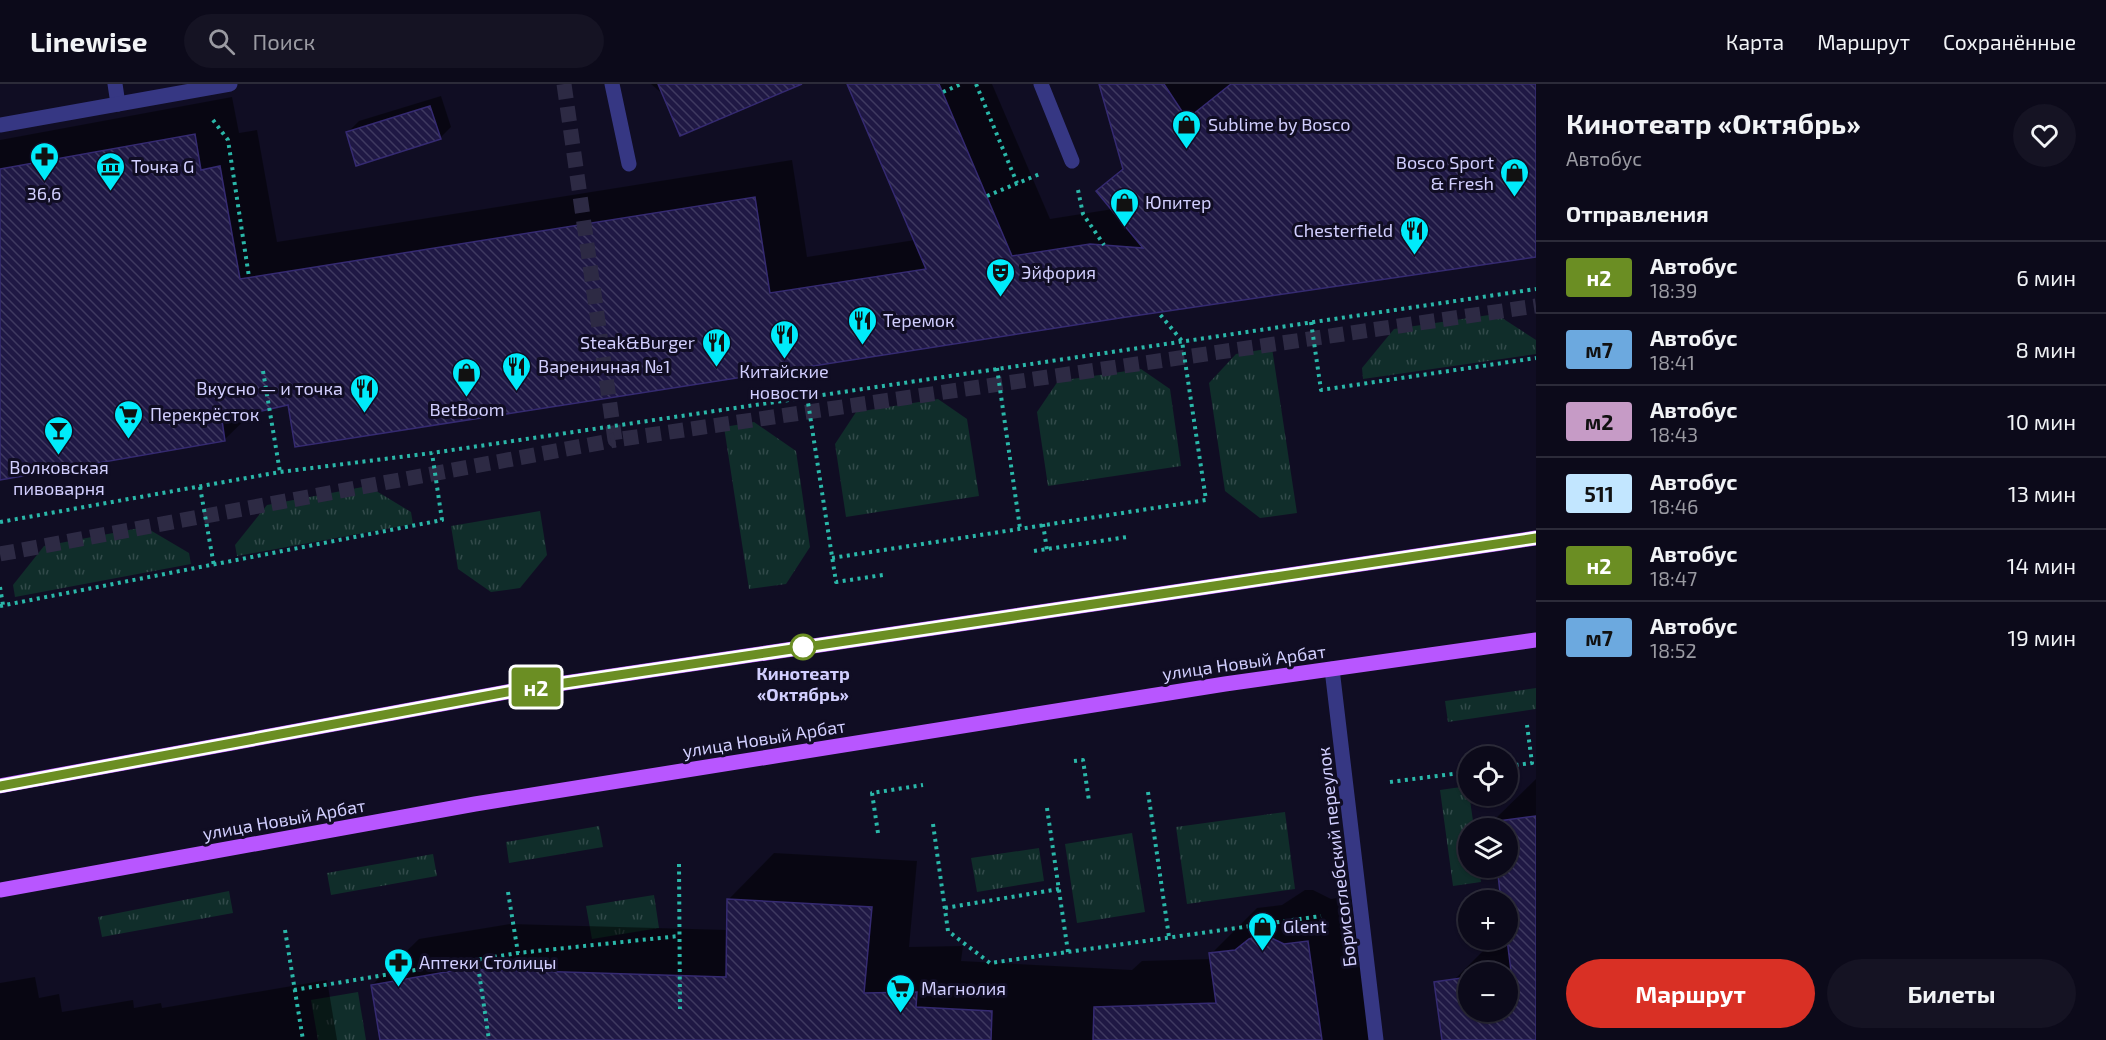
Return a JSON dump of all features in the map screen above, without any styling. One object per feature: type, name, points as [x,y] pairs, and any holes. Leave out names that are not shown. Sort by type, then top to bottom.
[{"type":"main road","points":[[0,786],[528,688],[1536,538]]},
{"type":"main road","name":"улица Новый Арбат","points":[[0,890],[486,802],[1332,669],[1536,640]]},
{"type":"street","points":[[115,84],[118,104]]},
{"type":"street","points":[[0,125],[230,84]]},
{"type":"street","points":[[612,84],[629,164]]},
{"type":"street","points":[[1041,84],[1072,161]]},
{"type":"street","name":"Борисоглебский переулок","points":[[1332,669],[1376,1040]]},
{"type":"path","points":[[943,92],[961,84]]},
{"type":"path","points":[[976,84],[1017,183]]},
{"type":"path","points":[[209,115],[228,140],[249,277]]},
{"type":"path","points":[[987,196],[1072,161],[1083,214],[1104,245]]},
{"type":"path","points":[[0,522],[280,472],[432,453],[1536,289]]},
{"type":"path","points":[[832,558],[1206,500],[1182,341],[1158,312]]},
{"type":"path","points":[[1311,322],[1321,390],[1536,358]]},
{"type":"path","points":[[997,368],[1020,528]]},
{"type":"path","points":[[263,370],[280,472]]},
{"type":"path","points":[[807,396],[836,582],[883,575]]},
{"type":"path","points":[[0,587],[2,606],[442,520],[432,453]]},
{"type":"path","points":[[200,486],[214,566]]},
{"type":"path","points":[[1042,524],[1047,550]]},
{"type":"path","points":[[1034,551],[1127,537]]},
{"type":"path","points":[[1518,765],[1532,763],[1527,725]]},
{"type":"path","points":[[1074,761],[1083,760],[1089,801]]},
{"type":"path","points":[[1390,782],[1458,773]]},
{"type":"path","points":[[878,833],[872,793],[923,785]]},
{"type":"path","points":[[1148,792],[1169,937]]},
{"type":"path","points":[[1047,808],[1068,952]]},
{"type":"path","points":[[933,824],[948,931],[990,963],[1321,916]]},
{"type":"path","points":[[679,864],[680,1009]]},
{"type":"path","points":[[945,908],[1059,889]]},
{"type":"path","points":[[508,892],[518,952]]},
{"type":"path","points":[[285,930],[303,1040]]},
{"type":"path","points":[[294,990],[518,952],[679,936]]},
{"type":"path","points":[[477,959],[489,1040]]},
{"type":"green space","points":[[1496,314],[1536,340],[1536,354],[1363,379],[1362,368],[1394,329]]},
{"type":"green space","points":[[1272,348],[1297,513],[1260,518],[1225,491],[1209,383],[1236,354]]},
{"type":"green space","points":[[1141,369],[1170,389],[1181,466],[1048,486],[1037,412],[1058,381]]},
{"type":"green space","points":[[938,399],[967,419],[979,496],[846,517],[835,444],[856,412]]},
{"type":"green space","points":[[754,422],[796,451],[810,547],[786,584],[749,589],[724,427]]},
{"type":"green space","points":[[368,486],[411,512],[413,524],[237,556],[235,545],[267,505]]},
{"type":"green space","points":[[540,511],[547,555],[520,588],[491,592],[458,569],[451,526]]},
{"type":"green space","points":[[145,527],[189,553],[191,564],[15,597],[13,585],[44,546]]},
{"type":"green space","points":[[1536,688],[1536,709],[1448,722],[1445,701]]},
{"type":"green space","points":[[1458,787],[1458,806],[1471,806],[1473,818],[1458,818],[1458,878],[1480,878],[1481,882],[1453,886],[1440,790]]},
{"type":"green space","points":[[1285,812],[1295,889],[1187,904],[1176,827]]},
{"type":"green space","points":[[599,826],[603,847],[509,863],[506,842]]},
{"type":"green space","points":[[1132,833],[1145,912],[1077,923],[1065,844]]},
{"type":"green space","points":[[1039,848],[1044,881],[977,892],[971,858]]},
{"type":"green space","points":[[433,854],[437,876],[331,895],[327,873]]},
{"type":"green space","points":[[229,891],[233,913],[102,937],[98,917]]},
{"type":"green space","points":[[654,895],[659,928],[592,939],[586,906]]},
{"type":"green space","points":[[358,992],[366,1040],[318,1040],[311,1000]]},
{"type":"building","points":[[658,84],[802,84],[680,136]]},
{"type":"building","points":[[847,84],[939,84],[1012,256],[1090,244],[1143,248],[1096,191],[1123,169],[1099,84],[1164,84],[1187,119],[1231,84],[1536,84],[1536,257],[1120,318],[295,447],[288,405],[222,420],[225,441],[0,480],[0,169],[195,134],[201,170],[220,166],[240,279],[755,197],[770,293],[926,269]]},
{"type":"building","points":[[430,106],[441,139],[356,166],[346,132]]},
{"type":"building","points":[[1536,816],[1536,1040],[1442,1040],[1434,982],[1458,978],[1458,1022],[1518,1022],[1518,962],[1510,962],[1508,950],[1518,950],[1518,890],[1500,890],[1498,878],[1518,878],[1518,818]]},
{"type":"building","points":[[727,899],[872,907],[864,993],[917,992],[916,1007],[992,1011],[991,1040],[380,1040],[371,985],[463,969],[726,977]]},
{"type":"building","points":[[1267,936],[1284,944],[1308,941],[1322,1040],[1093,1040],[1094,1007],[1216,1003],[1209,953],[1235,950],[1249,939]]},
{"type":"tunnel","points":[[564,84],[615,440],[1536,306]]},
{"type":"tunnel","points":[[0,554],[615,440]]},
{"type":"bus line","name":"н2","points":[[0,786],[518,690],[1208,585],[1536,538]]},
{"type":"place","name":"Sublime by Bosco","points":[[1187,150]]},
{"type":"place","name":"36,6","points":[[44,182]]},
{"type":"place","name":"Точка G","points":[[110,192]]},
{"type":"place","name":"Bosco Sport & Fresh","points":[[1515,198]]},
{"type":"place","name":"Юпитер","points":[[1124,228]]},
{"type":"place","name":"Chesterfield","points":[[1414,256]]},
{"type":"place","name":"Эйфория","points":[[1000,298]]},
{"type":"place","name":"Теремок","points":[[862,346]]},
{"type":"place","name":"Китайские новости","points":[[784,360]]},
{"type":"place","name":"Steak&Burger","points":[[716,368]]},
{"type":"place","name":"Вареничная №1","points":[[517,392]]},
{"type":"place","name":"BetBoom","points":[[467,398]]},
{"type":"place","name":"Вкусно — и точка","points":[[364,414]]},
{"type":"place","name":"Перекрёсток","points":[[129,440]]},
{"type":"place","name":"Волковская пивоварня","points":[[59,456]]},
{"type":"place","name":"Кинотеатр «Октябрь»","points":[[803,647]]},
{"type":"place","name":"Glent","points":[[1262,952]]},
{"type":"place","name":"Аптеки Столицы","points":[[398,988]]},
{"type":"place","name":"Магнолия","points":[[900,1014]]}]
